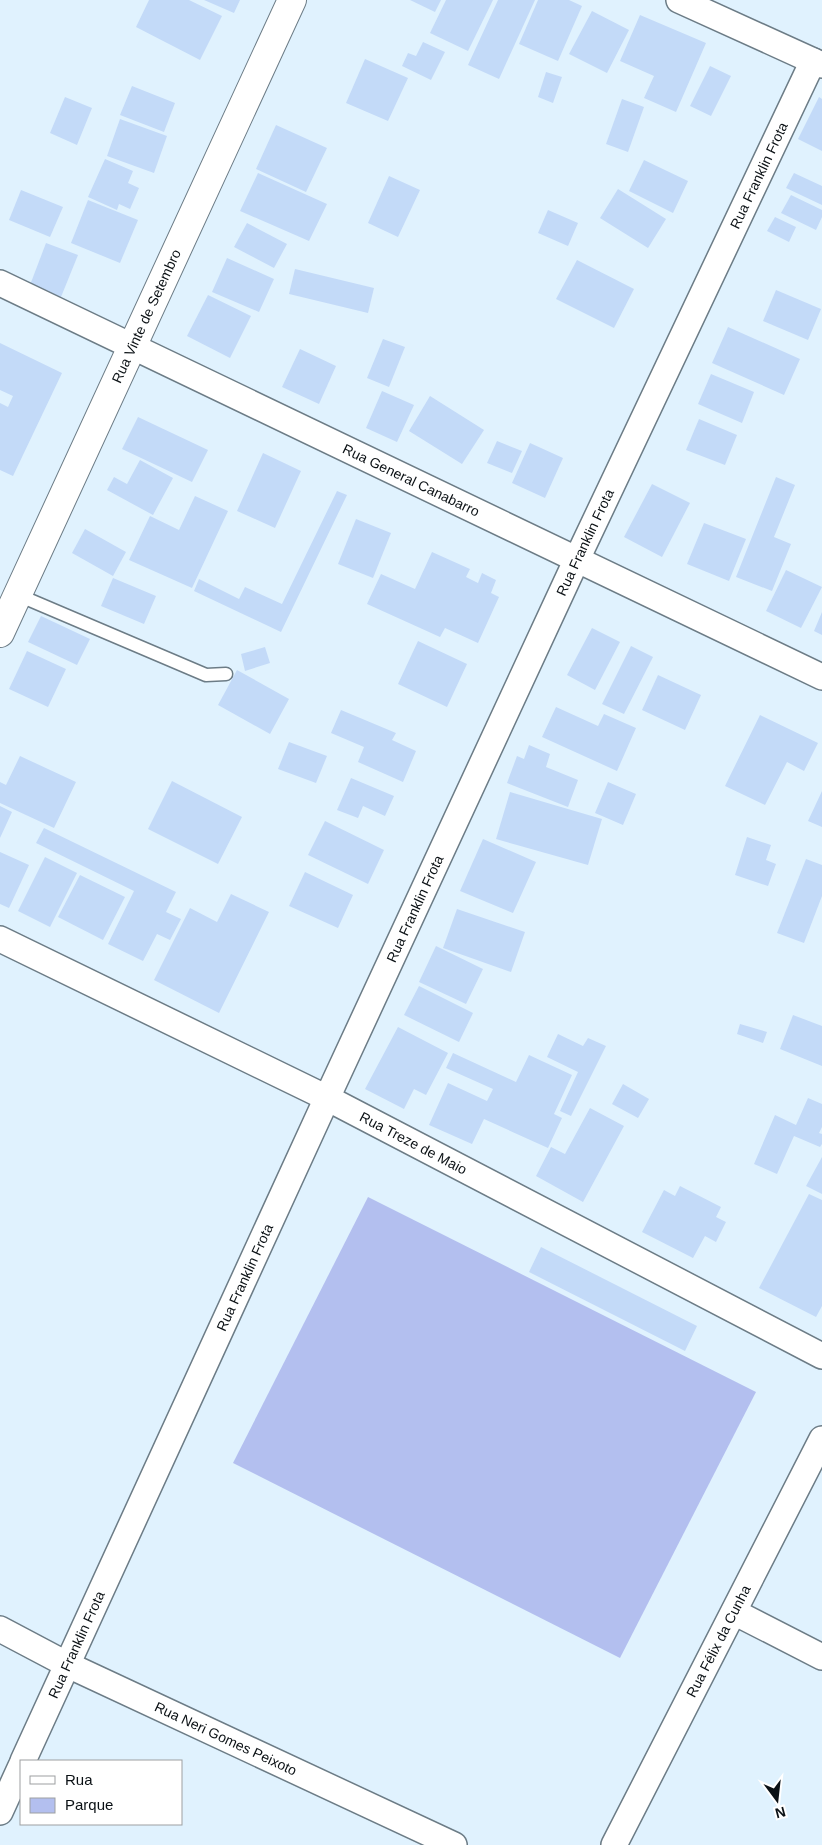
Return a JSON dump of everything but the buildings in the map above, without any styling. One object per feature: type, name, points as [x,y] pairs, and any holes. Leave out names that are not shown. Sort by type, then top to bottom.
[{"type":"street","name":"Rua Vinte de Setembro","points":[[0,633],[292,0]]},
{"type":"street","points":[[679,0],[818,63]]},
{"type":"street","name":"Rua Franklin Frota","points":[[23,1760],[327,1098],[577,560],[818,63]]},
{"type":"street","name":"Rua General Canabarro","points":[[0,283],[822,677]]},
{"type":"street","name":"Rua Treze de Maio","points":[[0,939],[327,1098],[822,1356]]},
{"type":"street","name":"Rua Félix da Cunha","points":[[614,1845],[822,1439]]},
{"type":"street","points":[[734,1612],[822,1657]]},
{"type":"street","name":"Rua Neri Gomes Peixoto","points":[[0,1629],[68,1665],[454,1845]]},
{"type":"street","points":[[0,1812],[20,1768]]},
{"type":"lane","points":[[18,595],[206,675],[226,674]]},
{"type":"green space","points":[[368,1197],[756,1392],[620,1658],[233,1463]]}]
